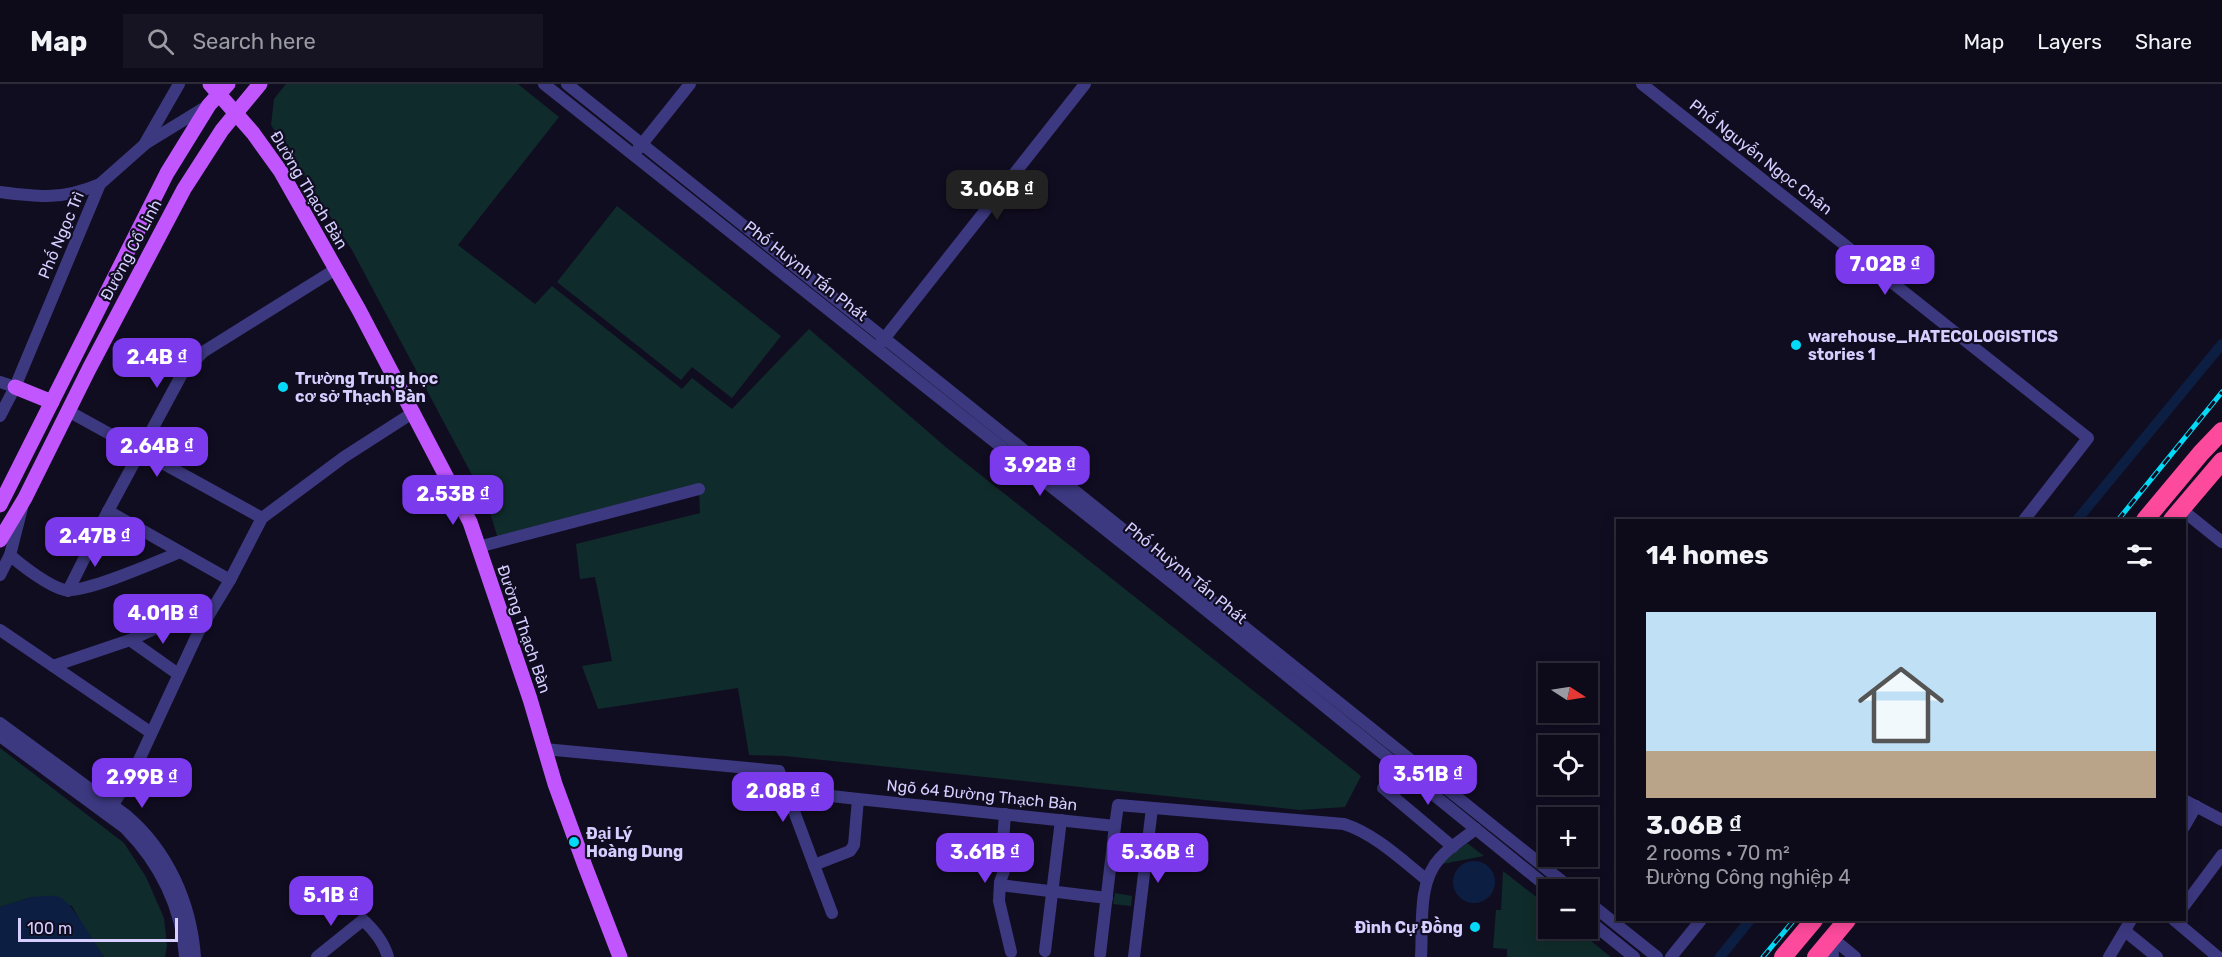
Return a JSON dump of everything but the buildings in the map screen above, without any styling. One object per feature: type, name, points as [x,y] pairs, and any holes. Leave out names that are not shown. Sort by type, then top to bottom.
[{"type":"highway","points":[[2201,453],[2222,420]]},
{"type":"highway","points":[[2146,519],[2222,431]]},
{"type":"highway","points":[[2176,515],[2222,461]]},
{"type":"highway","points":[[1782,957],[1813,921]]},
{"type":"highway","points":[[1816,957],[1846,921]]},
{"type":"main road","name":"Đường Cổ Linh","points":[[0,540],[25,498],[184,189],[209,148],[260,84]]},
{"type":"main road","name":"Đường Cổ Linh","points":[[0,505],[167,173],[216,92]]},
{"type":"main road","name":"Đường Thạch Bàn","points":[[216,92],[253,133],[280,172],[414,412],[470,522],[544,749],[620,957]]},
{"type":"main road","points":[[15,387],[52,402]]},
{"type":"street","name":"Phố Ngọc Trì","points":[[0,416],[15,387],[100,184],[144,145],[179,84]]},
{"type":"street","name":"Phố Huỳnh Tấn Phát","points":[[544,84],[724,227],[881,343]]},
{"type":"street","name":"Phố Huỳnh Tấn Phát","points":[[567,84],[732,217],[881,343],[1335,708],[1558,879]]},
{"type":"street","points":[[633,155],[690,84]]},
{"type":"street","points":[[881,343],[1085,84]]},
{"type":"street","name":"Phố Nguyễn Ngọc Chân","points":[[1642,84],[2088,438],[2025,519]]},
{"type":"street","points":[[144,145],[216,92]]},
{"type":"street","points":[[0,192],[49,198],[85,191],[100,184]]},
{"type":"street","points":[[724,227],[732,217]]},
{"type":"street","points":[[68,591],[108,511],[182,375],[203,352],[336,269]]},
{"type":"street","points":[[0,382],[15,387]]},
{"type":"street","points":[[68,411],[262,518]]},
{"type":"street","points":[[110,810],[132,773],[201,626],[230,580],[262,518],[344,457],[414,412]]},
{"type":"street","points":[[478,547],[699,489]]},
{"type":"street","points":[[0,575],[10,555],[25,498]]},
{"type":"street","points":[[108,511],[230,580]]},
{"type":"street","points":[[2186,521],[2222,542]]},
{"type":"street","points":[[10,555],[58,588],[68,591],[118,577],[180,552]]},
{"type":"street","points":[[53,666],[130,640],[172,621],[201,626]]},
{"type":"street","points":[[0,630],[150,732]]},
{"type":"street","points":[[130,640],[178,674]]},
{"type":"street","name":"Phố Huỳnh Tấn Phát","points":[[1335,708],[1538,879]]},
{"type":"street","points":[[0,723],[110,810]]},
{"type":"street","points":[[0,736],[141,829],[168,865],[182,927],[185,957]]},
{"type":"street","points":[[544,749],[779,771],[832,913]]},
{"type":"street","points":[[1383,788],[1453,847]]},
{"type":"street","name":"Ngõ 64 Đường Thạch Bàn","points":[[787,791],[1115,826]]},
{"type":"street","points":[[814,865],[850,851],[854,845],[858,799]]},
{"type":"street","points":[[2186,801],[2222,820]]},
{"type":"street","points":[[1100,954],[1118,805],[1344,824],[1369,835],[1427,880]]},
{"type":"street","points":[[2186,824],[2196,806]]},
{"type":"street","points":[[1134,957],[1152,808]]},
{"type":"street","points":[[1005,814],[1003,841],[1006,864],[1000,885],[1000,910],[1011,952]]},
{"type":"street","points":[[1045,951],[1061,820]]},
{"type":"street","points":[[1422,957],[1427,880],[1440,858],[1476,829]]},
{"type":"street","points":[[2186,903],[2222,855]]},
{"type":"street","points":[[1000,885],[1107,898]]},
{"type":"street","points":[[173,886],[189,917],[195,957]]},
{"type":"street","points":[[1598,910],[1657,957]]},
{"type":"street","points":[[317,957],[363,920],[386,949],[388,957]]},
{"type":"street","points":[[1671,957],[1700,921]]},
{"type":"street","points":[[2109,957],[2130,921]]},
{"type":"street","points":[[2175,921],[2218,957]]},
{"type":"street","points":[[1598,928],[1634,957]]},
{"type":"street","points":[[2125,931],[2157,957]]},
{"type":"street","points":[[1832,938],[1833,957]]},
{"type":"street","points":[[1832,938],[1855,957]]},
{"type":"green space","points":[[286,84],[518,84],[559,117],[458,245],[535,304],[552,286],[682,389],[692,378],[732,409],[809,329],[948,449],[1361,776],[1345,807],[1300,810],[785,756],[749,755],[738,688],[598,709],[582,666],[612,661],[595,577],[580,579],[576,544],[700,513],[699,490],[499,542],[487,503],[352,250],[271,125],[274,99]]},
{"type":"green space","points":[[617,206],[781,336],[732,398],[692,367],[681,380],[557,282]]},
{"type":"green space","points":[[0,748],[124,843],[146,877],[164,918],[167,946],[165,957],[104,957],[72,906],[32,897],[0,907]]},
{"type":"green space","points":[[1467,843],[1484,856],[1442,864],[1443,862]]},
{"type":"green space","points":[[1503,871],[1538,898],[1538,939],[1588,939],[1611,957],[1507,957],[1507,949],[1493,948],[1496,910],[1501,910]]},
{"type":"green space","points":[[1115,893],[1132,896],[1131,906],[1113,904]]},
{"type":"water","points":[[1474,861],[1489,867],[1495,882],[1489,897],[1474,903],[1459,897],[1453,882],[1459,867]]},
{"type":"water","points":[[54,896],[64,900],[70,906],[104,957],[0,957],[0,907],[32,897]]},
{"type":"waterway","points":[[2078,519],[2222,344]]},
{"type":"waterway","points":[[1720,957],[1749,921]]},
{"type":"railway","points":[[2119,519],[2222,392]]},
{"type":"railway","points":[[1763,957],[1793,921]]},
{"type":"place","name":"warehouse_HATECOLOGISTICS stories 1","points":[[1796,345]]},
{"type":"place","name":"Trường Trung học cơ sở Thạch Bàn","points":[[283,387]]},
{"type":"place","name":"Đại Lý Hoàng Dung","points":[[574,842]]},
{"type":"place","name":"Đình Cự Đồng","points":[[1475,927]]}]
